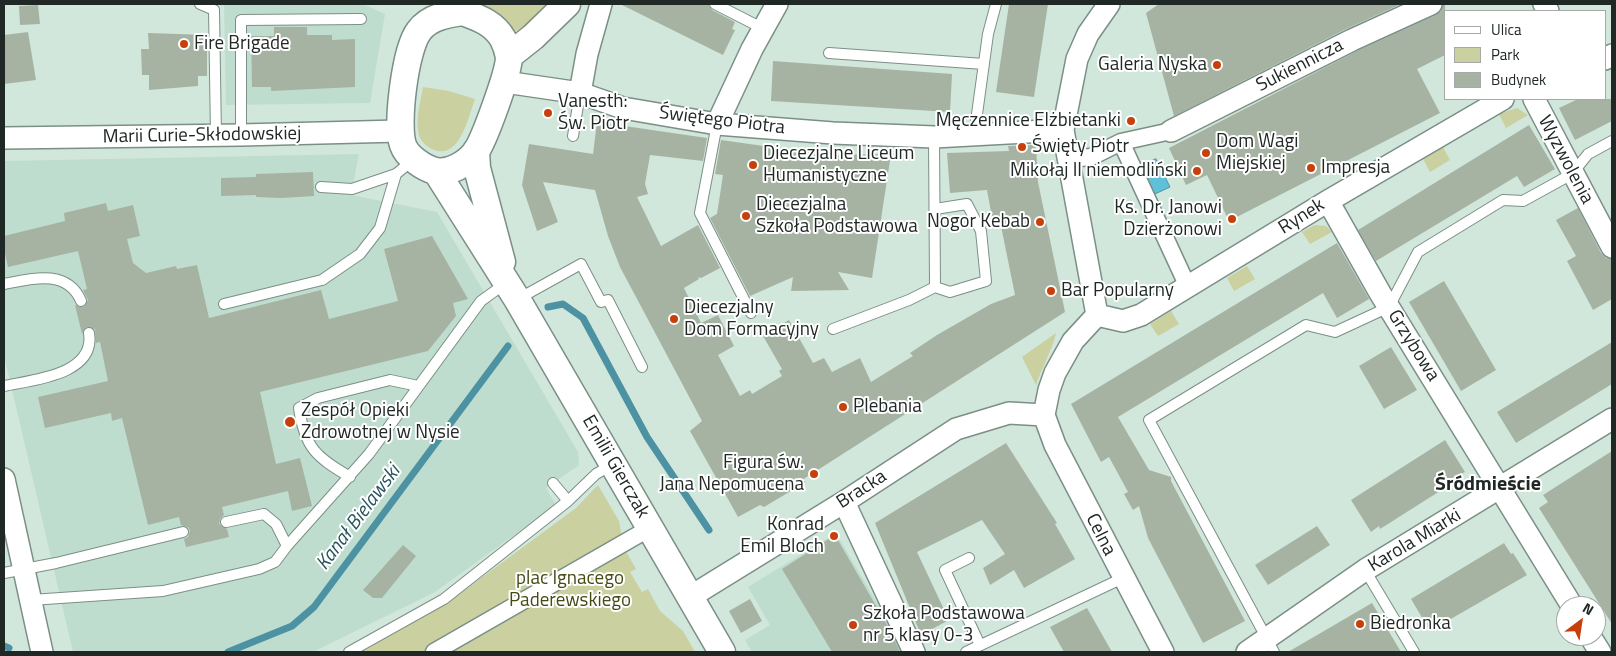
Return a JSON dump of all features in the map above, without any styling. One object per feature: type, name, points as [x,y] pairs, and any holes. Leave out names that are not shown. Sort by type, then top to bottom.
[{"type":"street","points":[[509,56],[534,37],[567,4]]},
{"type":"street","points":[[580,93],[587,54],[600,4]]},
{"type":"street","points":[[717,124],[777,4]]},
{"type":"street","points":[[1044,415],[1049,390],[1063,356],[1084,327],[1097,315],[1063,130],[1077,59],[1088,34],[1108,4]]},
{"type":"street","name":"Sukiennicza","points":[[1171,131],[1352,40],[1431,4]]},
{"type":"street","points":[[400,131],[409,60],[424,14],[463,12],[486,20],[503,38],[509,56],[505,82],[476,151],[460,166],[415,168]]},
{"type":"street","name":"Świętego Piotra","points":[[505,82],[580,93],[623,108],[717,124],[833,133],[934,137],[1063,130]]},
{"type":"street","name":"Rynek","points":[[1097,315],[1122,321],[1141,315],[1328,201],[1501,100]]},
{"type":"street","name":"Wyzwolenia","points":[[1535,100],[1612,247]]},
{"type":"street","name":"Marii Curie-Skłodowskiej","points":[[4,138],[241,136],[400,131]]},
{"type":"street","name":"Emilii Gierczak","points":[[400,131],[403,148],[415,168],[516,298],[614,463],[722,652]]},
{"type":"street","points":[[1069,159],[1090,157],[1121,142],[1171,131]]},
{"type":"street","points":[[1121,142],[1188,286]]},
{"type":"street","name":"Emilii Gierczak","points":[[476,151],[477,168],[516,298]]},
{"type":"street","name":"Grzybowa","points":[[1328,201],[1384,300],[1566,596]]},
{"type":"street","name":"Bracka","points":[[690,597],[844,502],[956,429],[1009,413],[1044,415]]},
{"type":"street","name":"Celna","points":[[1044,415],[1055,445],[1162,652]]},
{"type":"street","name":"Karola Miarki","points":[[1247,652],[1271,646],[1365,570],[1612,419]]},
{"type":"street","points":[[4,479],[13,571],[31,600],[42,652]]},
{"type":"street","points":[[844,502],[914,652]]},
{"type":"street","points":[[434,652],[650,528]]},
{"type":"lane","points":[[200,4],[214,10],[216,136]]},
{"type":"lane","points":[[715,4],[764,29]]},
{"type":"lane","points":[[974,136],[988,34],[996,4]]},
{"type":"lane","points":[[241,136],[241,20],[361,19]]},
{"type":"lane","points":[[829,52],[984,64]]},
{"type":"lane","points":[[573,136],[580,93]]},
{"type":"lane","points":[[717,124],[700,213],[751,313]]},
{"type":"lane","points":[[934,137],[935,287]]},
{"type":"lane","points":[[1271,646],[1149,420],[1306,325],[1335,332],[1384,300],[1418,252],[1503,200],[1523,201],[1572,174],[1588,154],[1612,142]]},
{"type":"lane","points":[[321,187],[352,189],[415,168]]},
{"type":"lane","points":[[224,304],[322,280],[360,254],[380,228],[415,168]]},
{"type":"lane","points":[[833,329],[909,300],[935,287],[950,292],[986,281],[981,231],[967,204],[935,209]]},
{"type":"lane","points":[[31,600],[163,591],[259,569],[275,562],[287,546],[350,477],[481,301],[516,298],[581,264],[601,302],[608,300],[642,367]]},
{"type":"lane","points":[[4,284],[48,277],[64,283],[76,293],[81,301]]},
{"type":"lane","points":[[4,386],[59,373],[72,367],[85,354],[89,333]]},
{"type":"lane","points":[[350,477],[315,453],[302,431],[300,408],[318,398],[390,380],[418,386]]},
{"type":"lane","points":[[349,652],[444,599],[568,501],[596,474],[614,463]]},
{"type":"lane","points":[[553,484],[568,501]]},
{"type":"lane","points":[[226,522],[264,514],[276,524],[287,546]]},
{"type":"lane","points":[[13,571],[183,532]]},
{"type":"lane","points":[[969,558],[944,570],[980,645]]},
{"type":"lane","points":[[1365,570],[1414,652]]},
{"type":"lane","points":[[966,652],[1123,578]]},
{"type":"shaded area","points":[[224,4],[363,4],[385,14],[370,103],[226,105]]},
{"type":"shaded area","name":"Zespół Opieki Zdrowotnej w Nysie","points":[[359,154],[351,195],[437,212],[578,452],[579,465],[546,488],[556,505],[435,592],[313,652],[73,652],[4,355],[4,161]]},
{"type":"shaded area","points":[[836,533],[906,652],[752,652],[745,640],[770,625],[748,587]]},
{"type":"green space","points":[[479,4],[549,4],[523,28],[513,32],[493,12]]},
{"type":"green space","points":[[423,87],[449,91],[475,99],[461,137],[448,150],[440,151],[430,148],[423,142],[418,132],[419,108]]},
{"type":"green space","points":[[1517,108],[1528,115],[1506,128],[1499,114]]},
{"type":"green space","points":[[1443,147],[1450,160],[1430,172],[1423,159]]},
{"type":"green space","points":[[1315,225],[1326,226],[1332,232],[1310,244],[1302,232]]},
{"type":"green space","points":[[1247,266],[1255,279],[1234,291],[1227,278]]},
{"type":"green space","points":[[1171,311],[1179,324],[1158,336],[1150,324]]},
{"type":"green space","points":[[1056,333],[1052,346],[1036,385],[1022,357]]},
{"type":"green space","name":"plac Ignacego Paderewskiego","points":[[598,485],[619,521],[624,548],[636,569],[630,572],[642,592],[648,589],[660,611],[683,631],[695,652],[359,652],[450,601],[576,508]]},
{"type":"water","points":[[1156,159],[1170,187],[1144,199],[1131,172]]},
{"type":"building","points":[[620,4],[708,4],[712,10],[735,22],[732,29],[735,30],[723,55]]},
{"type":"building","points":[[1009,4],[1048,4],[1034,97],[996,92]]},
{"type":"building","name":"Galeria Nyska","points":[[1159,4],[1401,4],[1346,29],[1174,116],[1146,13]]},
{"type":"building","points":[[1443,4],[1445,4],[1444,56],[1417,69],[1440,113],[1229,221],[1207,175],[1186,185],[1169,148],[1357,51],[1441,11]]},
{"type":"building","points":[[38,5],[40,24],[20,25],[19,6]]},
{"type":"building","points":[[274,27],[307,27],[307,35],[332,35],[332,40],[355,39],[355,87],[271,91],[271,87],[252,87],[251,36],[274,36]]},
{"type":"building","points":[[28,32],[36,80],[4,84],[4,35]]},
{"type":"building","points":[[148,33],[207,35],[207,76],[198,76],[198,86],[149,90],[149,75],[142,75],[141,49],[149,49]]},
{"type":"building","points":[[773,61],[952,74],[950,112],[771,101]]},
{"type":"building","points":[[1612,99],[1612,121],[1575,140],[1559,108],[1576,100]]},
{"type":"building","points":[[597,122],[707,138],[703,161],[650,155],[645,184],[648,194],[637,197],[661,246],[698,225],[720,268],[701,278],[698,277],[699,279],[684,288],[701,323],[718,315],[734,346],[718,355],[740,396],[750,390],[752,394],[782,376],[779,371],[782,369],[763,336],[789,320],[813,363],[824,358],[832,372],[860,358],[871,382],[913,356],[910,353],[937,335],[991,304],[1015,295],[1000,221],[993,223],[987,190],[950,193],[947,153],[1009,151],[1008,146],[1036,145],[1038,182],[1065,312],[802,480],[806,482],[764,507],[760,505],[738,517],[690,431],[702,421],[620,267],[608,236],[595,190],[543,182],[558,222],[537,231],[522,185],[529,144],[593,154]]},
{"type":"building","points":[[1529,125],[1555,169],[1524,187],[1517,176],[1376,261],[1358,230]]},
{"type":"building","points":[[721,140],[828,155],[891,154],[872,278],[838,272],[849,290],[791,291],[793,277],[750,296],[710,218],[717,214],[723,175],[715,174]]},
{"type":"building","points":[[313,172],[314,196],[282,198],[256,197],[256,195],[221,196],[221,178],[256,177],[256,174]]},
{"type":"building","points":[[106,203],[108,211],[133,205],[140,236],[127,239],[133,263],[146,273],[176,266],[177,269],[197,265],[209,318],[321,290],[329,319],[398,301],[384,249],[432,236],[468,299],[453,303],[456,316],[428,351],[260,392],[276,464],[300,458],[312,506],[292,511],[288,491],[222,507],[224,515],[220,519],[219,524],[227,529],[229,537],[186,547],[184,539],[188,537],[190,531],[188,527],[181,525],[179,517],[148,525],[122,418],[112,421],[111,413],[45,428],[38,397],[108,381],[100,342],[96,343],[95,329],[86,327],[82,334],[75,305],[84,307],[88,300],[83,290],[87,289],[78,251],[8,267],[4,249],[4,236],[65,221],[64,213]]},
{"type":"building","points":[[1578,208],[1601,253],[1606,258],[1612,259],[1612,299],[1593,310],[1567,261],[1576,256],[1556,220]]},
{"type":"building","points":[[1337,243],[1369,299],[1337,318],[1323,293],[1118,417],[1149,470],[1171,477],[1171,481],[1245,621],[1203,643],[1148,538],[1139,506],[1133,510],[1124,494],[1128,492],[1109,457],[1101,462],[1071,404]]},
{"type":"building","points":[[1444,281],[1496,370],[1461,391],[1409,302]]},
{"type":"building","points":[[1612,342],[1612,384],[1516,443],[1497,412]]},
{"type":"building","points":[[1391,347],[1417,390],[1384,409],[1359,366]]},
{"type":"building","points":[[1445,440],[1465,472],[1457,476],[1459,479],[1380,529],[1379,526],[1371,532],[1351,500]]},
{"type":"building","points":[[1006,443],[1057,523],[1055,524],[1075,559],[1024,588],[1014,570],[990,585],[983,568],[1005,554],[982,520],[917,552],[949,620],[921,635],[875,523]]},
{"type":"building","points":[[1612,451],[1612,624],[1606,614],[1606,596],[1594,596],[1539,508],[1548,502],[1543,495]]},
{"type":"building","points":[[1317,526],[1330,545],[1268,585],[1255,565]]},
{"type":"building","points":[[835,535],[890,630],[900,652],[832,652],[782,569]]},
{"type":"building","points":[[1504,543],[1527,575],[1430,631],[1411,599]]},
{"type":"building","points":[[403,545],[416,556],[382,598],[373,598],[363,590]]},
{"type":"building","points":[[750,599],[762,621],[741,633],[729,611]]},
{"type":"building","name":"Biedronka","points":[[1372,603],[1401,652],[1288,652]]},
{"type":"building","points":[[1087,608],[1112,652],[1064,652],[1050,627]]},
{"type":"waterway","name":"Kanał Bielawski","points":[[548,307],[563,304],[583,318],[647,437],[709,530]]},
{"type":"waterway","name":"Kanał Bielawski","points":[[228,652],[292,626],[314,607],[508,346]]},
{"type":"waterway","name":"Kanał Bielawski","points":[[4,646],[9,648]]},
{"type":"place","name":"Fire Brigade","points":[[184,44]]},
{"type":"place","name":"Galeria Nyska","points":[[1217,65]]},
{"type":"place","name":"Vanesth: Św. Piotr","points":[[548,113]]},
{"type":"place","name":"Męczennice Elżbietanki","points":[[1131,121]]},
{"type":"place","name":"Święty Piotr","points":[[1022,147]]},
{"type":"place","name":"Dom Wagi Miejskiej","points":[[1206,153]]},
{"type":"place","name":"Diecezjalne Liceum Humanistyczne","points":[[753,165]]},
{"type":"place","name":"Impresja","points":[[1311,168]]},
{"type":"place","name":"Mikołaj II niemodliński","points":[[1197,171]]},
{"type":"place","name":"Diecezjalna Szkoła Podstawowa","points":[[746,216]]},
{"type":"place","name":"Ks. Dr. Janowi Dzierżonowi","points":[[1232,219]]},
{"type":"place","name":"Nogor Kebab","points":[[1040,222]]},
{"type":"place","name":"Bar Popularny","points":[[1051,291]]},
{"type":"place","name":"Diecezjalny Dom Formacyjny","points":[[674,319]]},
{"type":"place","name":"Plebania","points":[[843,407]]},
{"type":"place","name":"Zespół Opieki Zdrowotnej w Nysie","points":[[290,422]]},
{"type":"place","name":"Figura św. Jana Nepomucena","points":[[814,474]]},
{"type":"place","name":"Konrad Emil Bloch","points":[[834,536]]},
{"type":"place","name":"Biedronka","points":[[1360,624]]},
{"type":"place","name":"Szkoła Podstawowa nr 5 klasy 0-3","points":[[853,625]]},
{"type":"district","name":"Śródmieście","points":[[1488,485]]}]
